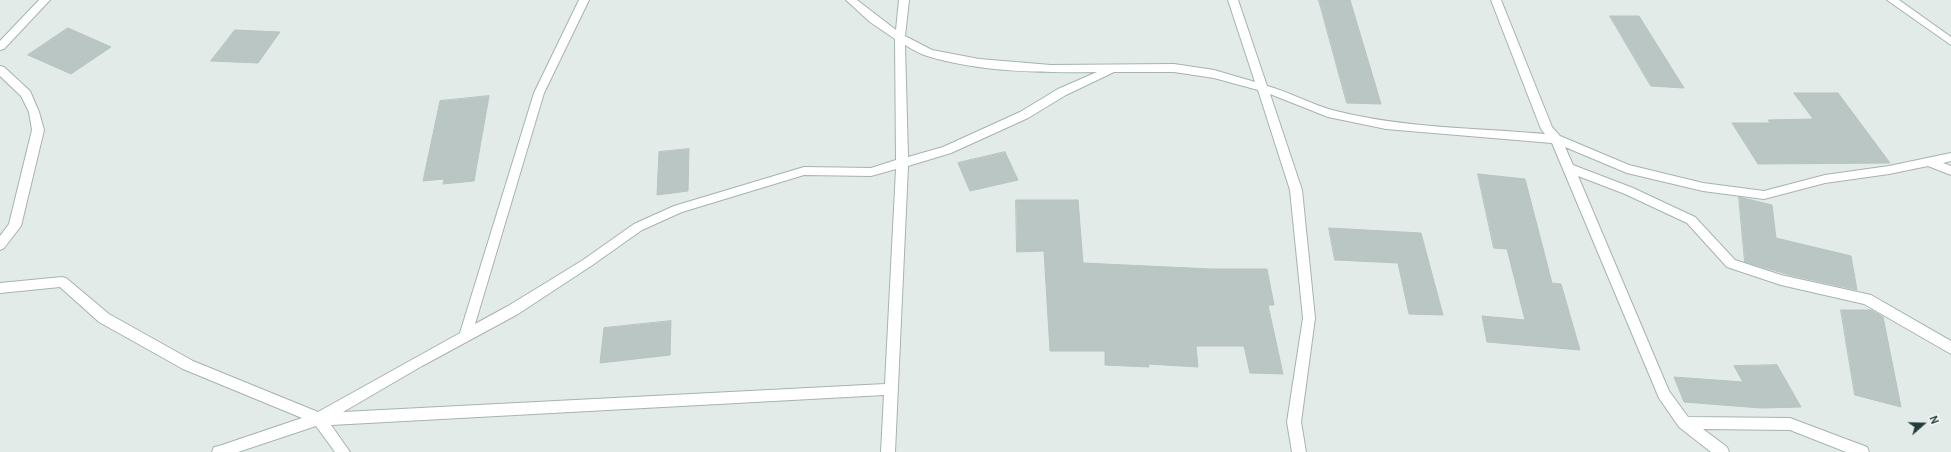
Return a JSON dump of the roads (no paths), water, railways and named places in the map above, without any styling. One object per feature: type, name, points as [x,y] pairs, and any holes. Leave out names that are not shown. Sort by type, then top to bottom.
[{"type":"street","points":[[0,46],[45,0]]},
{"type":"street","points":[[465,336],[539,93],[584,0]]},
{"type":"street","points":[[851,0],[874,20],[900,38],[929,53],[979,62],[1051,69],[1174,68],[1214,74],[1283,94],[1332,114],[1386,125],[1556,139],[1627,169],[1703,187],[1764,195],[1825,179],[1930,162],[1951,157]]},
{"type":"street","points":[[888,452],[902,162],[900,38],[904,0]]},
{"type":"street","points":[[1233,0],[1296,190],[1309,318],[1294,422],[1299,452]]},
{"type":"street","points":[[1496,0],[1547,129],[1556,139],[1664,394],[1684,423],[1722,452]]},
{"type":"street","points":[[1892,0],[1951,42]]},
{"type":"street","points":[[219,452],[320,420],[513,310],[588,263],[638,227],[678,209],[804,171],[871,172],[947,150],[1024,115],[1062,92],[1115,69]]},
{"type":"street","points":[[0,70],[26,94],[34,112],[38,130],[15,226],[0,244]]},
{"type":"street","points":[[1930,162],[1951,171]]},
{"type":"street","points":[[1568,168],[1629,191],[1691,220],[1730,264],[1781,280],[1867,299],[1951,348]]},
{"type":"street","points":[[0,288],[62,282],[104,318],[188,365],[320,420],[892,389]]},
{"type":"street","points":[[320,420],[343,452]]},
{"type":"street","points":[[1684,423],[1790,424],[1862,452]]}]
